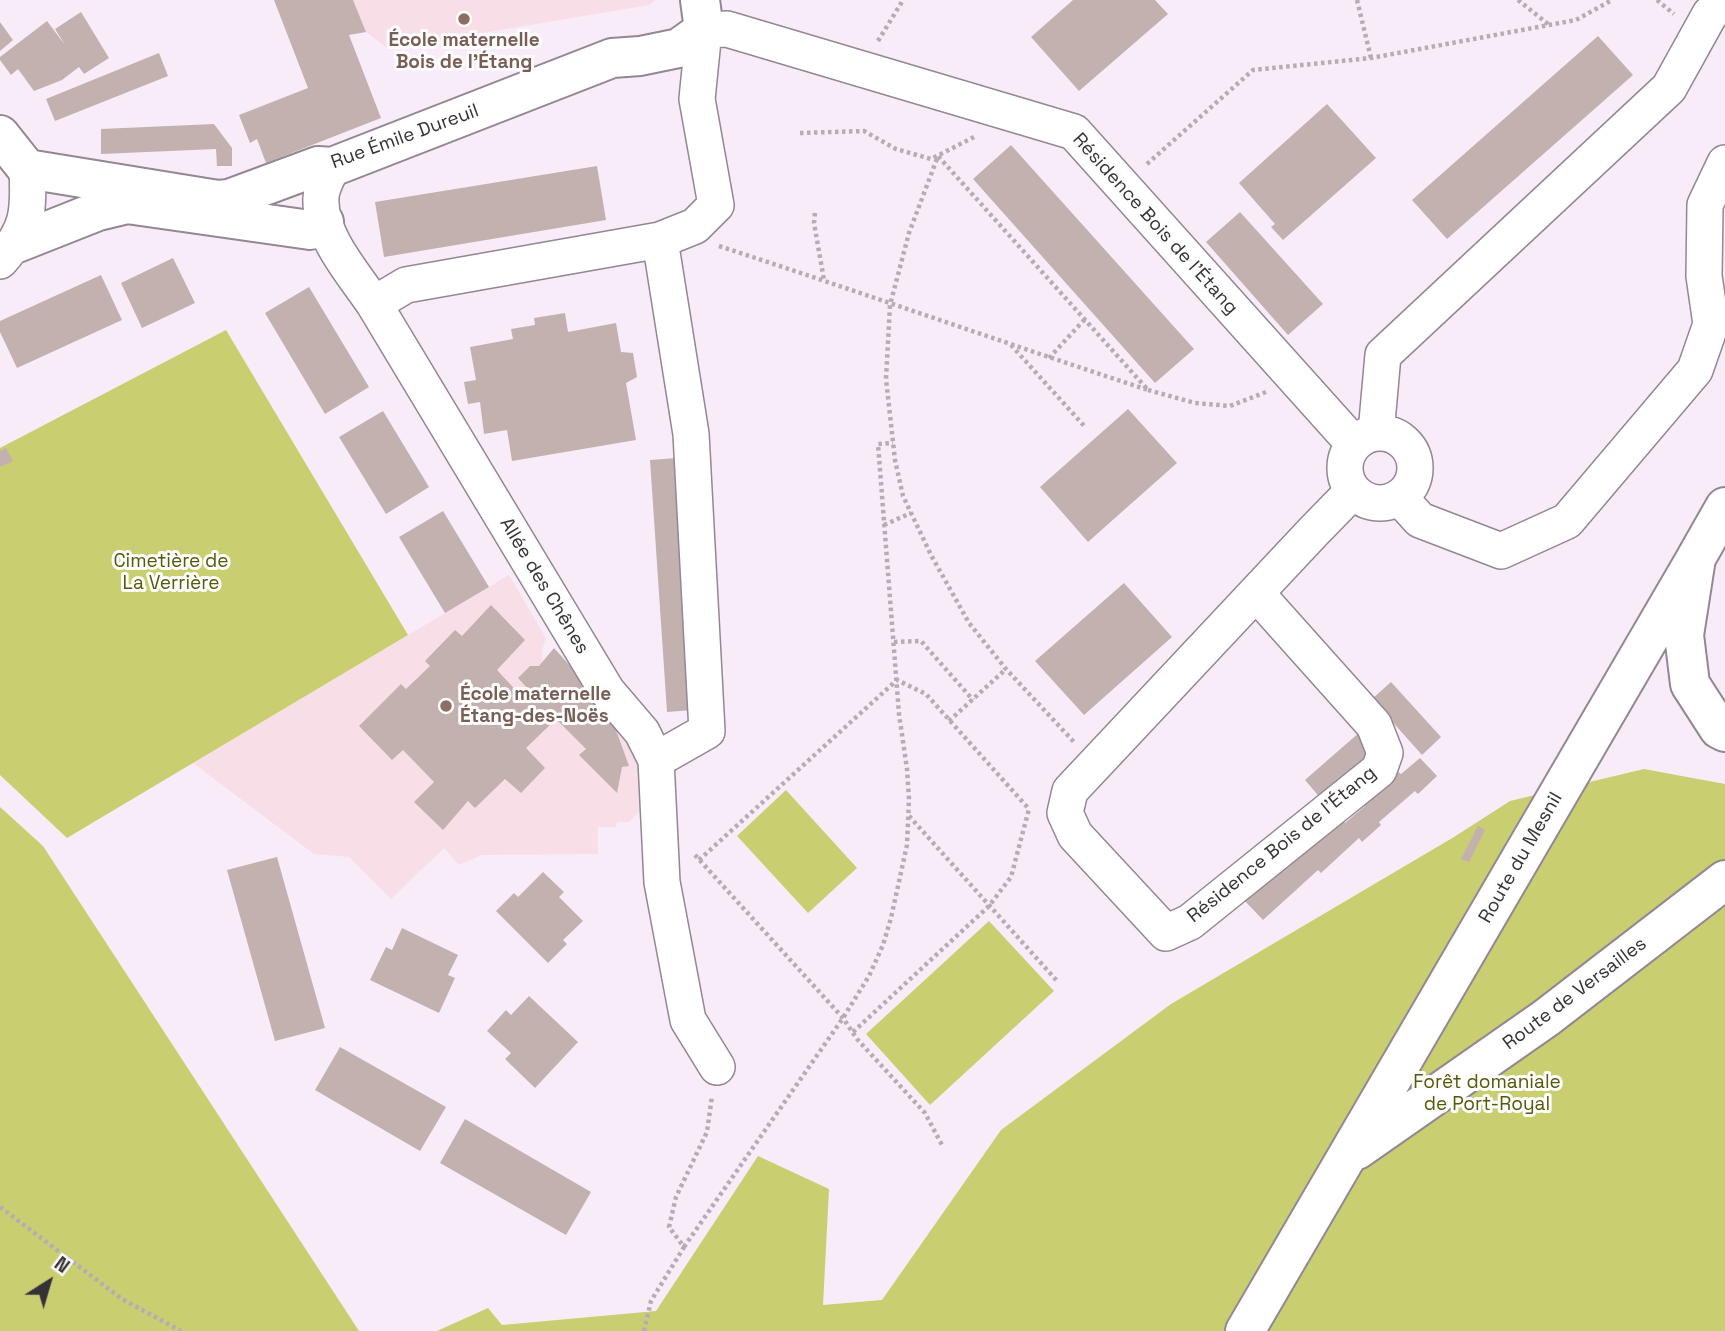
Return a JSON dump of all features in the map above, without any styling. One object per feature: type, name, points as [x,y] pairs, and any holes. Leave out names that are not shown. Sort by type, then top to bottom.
[{"type":"street","points":[[1725,0],[1710,14],[1669,88],[1383,355],[1365,439],[1348,453],[1345,473],[1353,491],[1370,503],[1390,503],[1400,498],[1420,520],[1502,551],[1567,521],[1695,370],[1711,324],[1704,276],[1704,205],[1725,163]]},
{"type":"street","name":"Résidence Bois de l'Étang","points":[[702,15],[727,29],[1074,132],[1290,374],[1365,439],[1388,433],[1408,446],[1416,468],[1409,490],[1400,498]]},
{"type":"street","points":[[374,304],[406,285],[660,240],[695,226],[716,205],[697,99],[702,15]]},
{"type":"street","name":"Rue Émile Dureuil","points":[[27,169],[218,200],[229,199],[318,166],[332,167],[612,58],[640,56],[679,48],[702,15]]},
{"type":"street","points":[[0,135],[27,169],[26,219],[8,252]]},
{"type":"street","name":"Allée des Chênes","points":[[332,167],[320,197],[324,222],[334,243],[374,304],[607,691],[642,732],[656,760],[662,882],[688,1020],[716,1067]]},
{"type":"street","points":[[8,252],[98,211],[127,204],[310,230],[324,222]]},
{"type":"street","points":[[656,760],[707,731],[691,434],[660,240]]},
{"type":"street","name":"Résidence Bois de l'Étang","points":[[1256,593],[1374,725],[1385,752],[1379,769],[1190,922],[1166,933],[1075,835],[1065,813],[1070,791],[1256,593],[1353,491]]},
{"type":"street","name":"Route du Mesnil","points":[[1347,1157],[1725,506]]},
{"type":"street","points":[[1696,558],[1684,635],[1690,684],[1719,729],[1725,732]]},
{"type":"street","name":"Route de Versailles","points":[[1245,1331],[1347,1157],[1546,1018],[1725,880]]},
{"type":"path","points":[[861,69],[903,0]]},
{"type":"path","points":[[1357,0],[1371,58]]},
{"type":"path","points":[[1518,0],[1548,25]]},
{"type":"path","points":[[1122,185],[1253,70],[1371,58],[1576,20],[1612,0]]},
{"type":"path","points":[[800,133],[864,131],[896,149],[931,159],[990,129],[1009,112]]},
{"type":"path","points":[[938,156],[909,233],[890,305],[886,379],[893,443],[903,496],[931,555],[969,623],[1006,669],[1095,765]]},
{"type":"path","points":[[938,156],[1149,390]]},
{"type":"path","points":[[815,213],[814,223],[824,280]]},
{"type":"path","points":[[695,226],[708,242],[1049,358],[1195,403],[1230,406],[1272,389],[1290,374]]},
{"type":"path","points":[[1049,358],[1085,319]]},
{"type":"path","points":[[1010,345],[1086,428]]},
{"type":"path","points":[[643,1331],[651,1301],[684,1247],[843,1018],[869,976],[883,945],[907,845],[908,815],[907,769],[878,444],[893,443]]},
{"type":"path","points":[[884,525],[911,513]]},
{"type":"path","points":[[894,642],[920,641],[973,700]]},
{"type":"path","points":[[950,721],[1006,669]]},
{"type":"path","points":[[897,680],[926,694],[1029,809]]},
{"type":"path","points":[[699,860],[897,680]]},
{"type":"path","points":[[853,1032],[1005,888],[1011,877],[1032,801]]},
{"type":"path","points":[[908,815],[1058,982]]},
{"type":"path","points":[[691,851],[843,1018],[925,1114],[942,1145]]},
{"type":"path","points":[[684,1247],[669,1227],[676,1197],[707,1132],[716,1067]]},
{"type":"path","points":[[0,1207],[122,1299],[181,1331]]},
{"type":"shaded area","name":"École maternelle Bois de l'Étang","points":[[353,0],[656,0],[649,5],[388,49],[366,32]]},
{"type":"shaded area","name":"École maternelle Étang-des-Noës","points":[[509,575],[546,638],[542,650],[543,663],[630,738],[643,768],[643,804],[640,811],[629,822],[617,822],[616,827],[598,827],[598,854],[482,855],[459,865],[444,848],[391,899],[349,857],[314,854],[193,763]]},
{"type":"green space","name":"Cimetière de La Verrière","points":[[226,330],[408,635],[67,838],[0,775],[0,448]]},
{"type":"green space","name":"Forêt domaniale de Port-Royal","points":[[1644,769],[1725,784],[1725,1331],[437,1331],[488,1308],[502,1325],[656,1311],[758,1156],[829,1189],[823,1305],[882,1300],[1001,1130],[1171,1004],[1454,837],[1510,801]]},
{"type":"green space","points":[[786,790],[857,868],[808,913],[737,836]]},
{"type":"green space","points":[[0,807],[43,846],[359,1331],[0,1331]]},
{"type":"green space","points":[[989,921],[1054,991],[930,1105],[866,1034]]},
{"type":"building","points":[[274,0],[353,0],[366,32],[349,35],[381,118],[266,163],[257,139],[250,143],[239,115],[308,88]]},
{"type":"building","points":[[1073,0],[1155,0],[1168,14],[1079,91],[1031,37]]},
{"type":"building","points":[[81,12],[109,58],[84,74],[79,67],[62,80],[34,91],[18,69],[11,75],[0,57],[47,21],[65,45],[55,29]]},
{"type":"building","points":[[0,22],[13,40],[0,51]]},
{"type":"building","points":[[1598,36],[1633,75],[1447,239],[1412,200]]},
{"type":"building","points":[[159,53],[168,76],[55,121],[46,99]]},
{"type":"building","points":[[1327,104],[1376,158],[1283,240],[1271,227],[1275,224],[1239,183]]},
{"type":"building","points":[[214,124],[232,148],[232,166],[217,166],[216,149],[101,154],[101,129]]},
{"type":"building","points":[[1011,145],[1194,349],[1155,383],[973,179]]},
{"type":"building","points":[[597,166],[606,220],[384,257],[375,202]]},
{"type":"building","points":[[1240,212],[1323,304],[1288,335],[1206,242]]},
{"type":"building","points":[[173,258],[195,303],[142,328],[121,283]]},
{"type":"building","points":[[101,275],[122,320],[17,368],[0,332],[0,321]]},
{"type":"building","points":[[309,287],[369,387],[325,414],[265,313]]},
{"type":"building","points":[[565,313],[568,332],[616,323],[621,352],[633,353],[637,377],[626,383],[636,440],[512,461],[507,430],[484,434],[480,402],[468,404],[464,382],[476,380],[470,347],[513,339],[511,329],[535,325],[534,318]]},
{"type":"building","points":[[1128,409],[1177,463],[1088,542],[1040,487]]},
{"type":"building","points":[[383,411],[429,487],[386,514],[339,437]]},
{"type":"building","points":[[6,448],[13,461],[0,467],[0,451]]},
{"type":"building","points":[[677,458],[693,710],[667,712],[650,460]]},
{"type":"building","points":[[443,511],[489,587],[445,613],[399,537]]},
{"type":"building","points":[[1124,583],[1172,637],[1084,715],[1035,661]]},
{"type":"building","points":[[491,605],[525,640],[497,670],[521,696],[528,689],[518,678],[530,666],[539,666],[554,648],[593,691],[611,716],[629,766],[622,767],[617,793],[579,755],[586,749],[556,719],[526,748],[545,768],[521,793],[505,779],[475,808],[468,801],[443,830],[414,802],[434,782],[403,750],[392,760],[359,726],[401,684],[406,689],[430,666],[425,661],[455,630],[462,636]]},
{"type":"building","points":[[1391,682],[1441,737],[1422,755],[1372,699]]},
{"type":"building","points":[[1361,731],[1379,750],[1322,800],[1305,780]]},
{"type":"building","points":[[1420,758],[1437,776],[1418,794],[1415,791],[1379,822],[1381,825],[1362,842],[1359,838],[1321,873],[1318,870],[1263,920],[1244,900],[1341,818],[1345,823],[1365,806],[1362,803],[1398,772],[1401,774]]},
{"type":"building","points":[[1478,826],[1485,830],[1469,862],[1461,859]]},
{"type":"building","points":[[277,857],[325,1028],[275,1041],[227,870]]},
{"type":"building","points":[[543,872],[564,892],[559,897],[583,921],[563,940],[567,944],[548,963],[496,911],[514,893],[518,897]]},
{"type":"building","points":[[402,928],[458,955],[448,975],[455,978],[439,1013],[370,980],[386,947],[392,950]]},
{"type":"building","points":[[529,996],[578,1042],[535,1088],[505,1059],[511,1053],[487,1031],[506,1010],[511,1015]]},
{"type":"building","points":[[340,1047],[446,1107],[420,1151],[315,1090]]},
{"type":"building","points":[[465,1119],[591,1192],[566,1235],[440,1163]]},
{"type":"place","name":"École maternelle Bois de l'Étang","points":[[464,19]]},
{"type":"place","name":"École maternelle Étang-des-Noës","points":[[446,706]]}]
